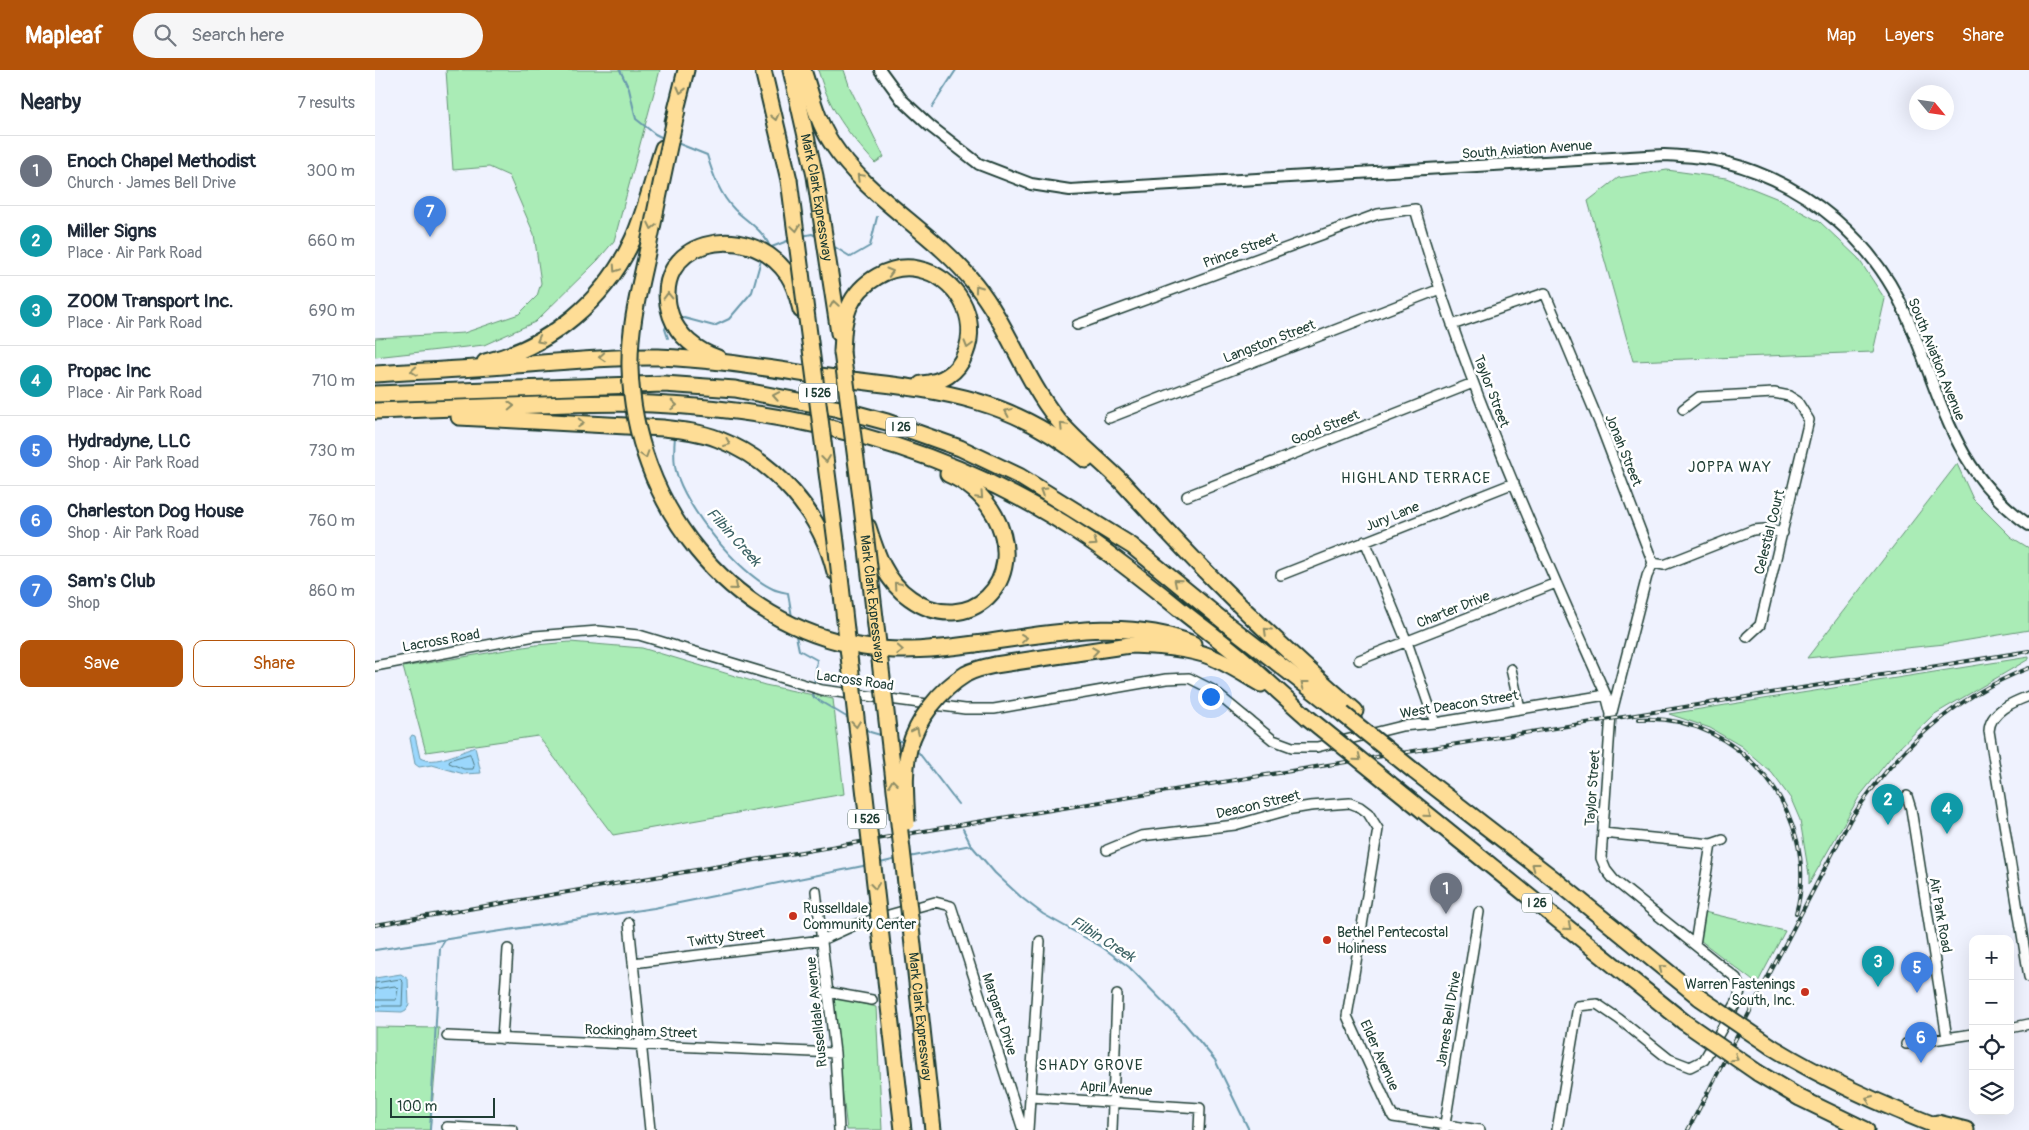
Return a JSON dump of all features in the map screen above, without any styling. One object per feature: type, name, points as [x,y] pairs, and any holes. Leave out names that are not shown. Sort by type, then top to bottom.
[{"type":"highway","points":[[686,70],[638,294],[630,367],[638,435],[655,485],[670,514],[697,550],[723,577],[752,600],[792,624],[835,641],[885,650],[909,651],[1083,631],[1143,632],[1187,642],[1217,654],[1234,664],[1257,682]]},
{"type":"highway","name":"Mark Clark Expressway","points":[[763,70],[789,180],[813,357],[837,542],[903,1130]]},
{"type":"highway","name":"Mark Clark Expressway","points":[[791,70],[815,176],[842,352],[861,498],[933,1130]]},
{"type":"highway","points":[[803,70],[829,140],[860,177],[936,245],[975,284],[995,314],[1035,388],[1059,421],[1215,581],[1349,712]]},
{"type":"highway","points":[[454,369],[489,361],[520,350],[563,326],[580,312],[600,291],[626,254],[639,226],[677,110]]},
{"type":"highway","points":[[738,365],[703,352],[687,339],[674,322],[667,302],[667,290],[672,273],[686,255],[694,249],[715,242],[727,241],[752,246],[760,249],[778,262],[793,284],[799,299],[813,357]]},
{"type":"highway","points":[[842,352],[846,316],[850,305],[871,281],[889,271],[918,269],[938,278],[958,295],[967,312],[971,333],[965,356],[959,365],[942,380],[932,383],[894,385]]},
{"type":"highway","points":[[375,374],[610,357],[675,358],[944,392],[972,398],[1011,413],[1061,441],[1147,510]]},
{"type":"highway","name":"I 26","points":[[375,394],[609,385],[689,386],[735,389],[835,408],[887,422],[960,448],[1019,476],[1132,546],[1227,624],[1349,712],[1414,772],[1559,883],[1700,998],[1772,1047],[1857,1094],[1947,1130]]},
{"type":"highway","name":"I 26","points":[[375,412],[649,403],[748,412],[838,429],[877,439],[923,454],[987,481],[1085,537],[1117,560],[1257,671],[1283,697],[1307,717],[1684,1022],[1758,1073],[1801,1098],[1866,1130]]},
{"type":"highway","points":[[375,412],[663,428],[693,432],[733,445],[763,464],[785,484],[805,507],[823,537],[831,555],[843,606]]},
{"type":"highway","points":[[861,498],[877,556],[889,576],[904,594],[925,607],[943,612],[961,611],[979,604],[993,592],[1006,566],[1005,544],[1003,534],[991,509],[983,498],[965,482],[877,439]]},
{"type":"highway","points":[[910,918],[906,785],[909,749],[921,721],[944,691],[967,673],[995,665],[1130,646],[1150,646],[1204,655],[1223,663],[1283,697]]},
{"type":"highway","points":[[892,1033],[892,1130]]},
{"type":"highway","points":[[927,1069],[940,1130]]},
{"type":"highway","points":[[1801,1098],[1823,1117],[1844,1130]]},
{"type":"highway","points":[[1899,1112],[1965,1130]]},
{"type":"street","name":"South Aviation Avenue","points":[[880,70],[902,100],[930,126],[979,164],[1031,184],[1070,190],[1665,155],[1719,161],[1763,174],[1791,188],[1819,206],[1849,232],[1878,266],[1895,291],[1909,320],[1944,417],[1959,448],[1978,476],[2013,512],[2029,525]]},
{"type":"street","name":"Taylor Street","points":[[1415,209],[1440,289],[1473,383],[1556,583],[1606,695],[1611,714],[1601,858],[1606,870],[1614,880],[1736,978],[1741,987],[1738,1000],[1704,1060],[1691,1068],[1679,1064],[1597,1004],[1578,1006],[1557,1130]]},
{"type":"street","name":"Prince Street","points":[[1077,325],[1378,214],[1415,209]]},
{"type":"street","name":"Langston Street","points":[[1109,418],[1440,289]]},
{"type":"street","name":"Jonah Street","points":[[1452,325],[1545,293],[1597,418],[1653,562]]},
{"type":"street","name":"Good Street","points":[[1187,496],[1473,383]]},
{"type":"street","name":"Celestial Court","points":[[1683,410],[1699,397],[1774,393],[1789,396],[1797,401],[1809,420],[1760,625],[1747,637]]},
{"type":"street","name":"Jury Lane","points":[[1281,575],[1514,483]]},
{"type":"street","points":[[1611,714],[1647,576],[1653,562],[1664,566],[1753,530],[1783,533]]},
{"type":"street","points":[[1365,541],[1407,642],[1435,723]]},
{"type":"street","name":"Charter Drive","points":[[1359,660],[1556,583]]},
{"type":"street","name":"Lacross Road","points":[[375,666],[535,636],[598,631],[639,635],[803,686],[965,709],[994,709],[1165,679],[1189,678],[1211,689],[1273,740],[1292,747],[1317,747]]},
{"type":"street","points":[[1511,669],[1520,709]]},
{"type":"street","name":"West Deacon Street","points":[[1317,747],[1402,726],[1435,723],[1606,695]]},
{"type":"street","points":[[2029,696],[2008,705],[1996,715],[1991,722],[1989,731],[2029,977]]},
{"type":"street","name":"Air Park Road","points":[[1907,796],[1911,809],[1947,1038]]},
{"type":"street","name":"Deacon Street","points":[[1107,850],[1141,836],[1235,825],[1292,809],[1310,806],[1351,803],[1360,807],[1368,814],[1378,829]]},
{"type":"street","name":"Elder Avenue","points":[[1378,829],[1347,1016],[1393,1116],[1445,1127],[1479,1130]]},
{"type":"street","points":[[1603,833],[1711,844],[1723,840]]},
{"type":"street","points":[[1695,944],[1711,844]]},
{"type":"street","name":"Russelldale Avenue","points":[[816,891],[835,1053],[839,1130]]},
{"type":"street","name":"Twitty Street","points":[[633,963],[822,940],[857,924],[935,902],[951,906]]},
{"type":"street","name":"Margaret Drive","points":[[951,906],[1023,1130]]},
{"type":"street","name":"James Bell Drive","points":[[1445,1127],[1479,912]]},
{"type":"street","points":[[629,923],[650,1130]]},
{"type":"street","points":[[1028,1130],[1040,941]]},
{"type":"street","points":[[502,1040],[508,949]]},
{"type":"street","points":[[827,992],[872,1000]]},
{"type":"street","points":[[1112,1130],[1117,995]]},
{"type":"street","points":[[2014,1027],[2029,1024]]},
{"type":"street","points":[[1905,1044],[1969,1035]]},
{"type":"street","name":"Rockingham Street","points":[[447,1036],[502,1040],[835,1053]]},
{"type":"street","name":"April Avenue","points":[[1031,1097],[1200,1108],[1199,1130]]},
{"type":"street","points":[[447,1127],[513,1130]]},
{"type":"green space","points":[[446,70],[660,70],[614,241],[598,260],[535,322],[484,345],[375,357],[375,338],[464,333],[519,314],[537,296],[541,283],[534,234],[509,176],[489,167],[453,170]]},
{"type":"green space","points":[[818,70],[844,70],[850,88],[884,157],[875,163],[848,131],[828,97]]},
{"type":"green space","points":[[1667,170],[1726,178],[1776,198],[1820,222],[1858,258],[1885,299],[1873,352],[1633,361],[1588,201],[1618,178]]},
{"type":"green space","points":[[1957,464],[1973,499],[2011,537],[2029,548],[2029,630],[1945,644],[1807,658]]},
{"type":"green space","points":[[570,642],[642,648],[765,685],[833,699],[844,794],[613,835],[538,736],[426,752],[403,667],[536,645]]},
{"type":"green space","points":[[2029,657],[2029,659],[1933,715],[1895,752],[1859,797],[1809,884],[1800,820],[1791,799],[1772,773],[1741,746],[1710,728],[1669,714]]},
{"type":"green space","points":[[1700,911],[1785,931],[1757,984],[1696,937]]},
{"type":"green space","points":[[836,997],[876,1007],[882,1130],[847,1130],[832,1001]]},
{"type":"green space","points":[[375,1027],[439,1028],[430,1130],[375,1130]]},
{"type":"water","points":[[412,735],[415,736],[420,758],[426,760],[440,759],[475,747],[481,773],[464,774],[432,765],[419,767],[415,764],[410,738]]},
{"type":"water","points":[[401,974],[408,979],[409,1005],[406,1010],[402,1012],[375,1011],[375,978]]},
{"type":"waterway","name":"Filbin Creek","points":[[620,70],[629,89],[636,119],[655,134],[665,139]]},
{"type":"waterway","points":[[932,107],[956,70]]},
{"type":"waterway","name":"Filbin Creek","points":[[677,143],[707,155],[725,198],[735,210],[759,231],[770,247]]},
{"type":"waterway","points":[[833,246],[851,257],[870,246],[877,217]]},
{"type":"waterway","points":[[802,236],[812,234],[818,237]]},
{"type":"waterway","points":[[769,248],[790,240]]},
{"type":"waterway","points":[[680,319],[684,318],[714,326],[729,319],[752,292],[761,260]]},
{"type":"waterway","points":[[667,325],[665,329],[668,338]]},
{"type":"waterway","name":"Filbin Creek","points":[[675,436],[674,458],[676,471],[690,503],[715,538],[745,569],[759,581],[773,589],[788,593],[792,617]]},
{"type":"waterway","name":"Filbin Creek","points":[[795,631],[799,650],[817,660],[814,686]]},
{"type":"waterway","name":"Filbin Creek","points":[[814,690],[813,697],[850,719]]},
{"type":"waterway","name":"Filbin Creek","points":[[863,727],[870,732],[884,736]]},
{"type":"waterway","name":"Filbin Creek","points":[[895,739],[905,743]]},
{"type":"waterway","name":"Filbin Creek","points":[[915,750],[958,804]]},
{"type":"waterway","name":"Filbin Creek","points":[[963,829],[971,845],[995,873],[1022,898],[1043,914],[1102,947],[1129,967],[1185,1024],[1215,1060],[1249,1130]]},
{"type":"waterway","points":[[909,857],[971,845]]},
{"type":"waterway","points":[[880,863],[897,859]]},
{"type":"waterway","points":[[375,950],[654,908],[868,865]]},
{"type":"waterway","points":[[430,1130],[440,948],[445,940]]},
{"type":"railway","points":[[375,925],[971,823],[2029,651]]},
{"type":"railway","points":[[1688,1130],[1850,820],[1867,795],[1906,750],[1950,711],[2001,680],[2029,668]]},
{"type":"railway","points":[[1639,719],[1676,721],[1710,733],[1741,752],[1766,777],[1785,808],[1797,841],[1801,877],[1796,913]]},
{"type":"place","name":"Sam's Club","points":[[430,237]]},
{"type":"place","name":"Miller Signs","points":[[1888,825]]},
{"type":"place","name":"Propac Inc","points":[[1947,834]]},
{"type":"place","name":"Enoch Chapel Methodist","points":[[1446,914]]},
{"type":"place","name":"Russelldale Community Center","points":[[793,916]]},
{"type":"place","name":"Bethel Pentecostal Holiness","points":[[1327,940]]},
{"type":"place","name":"ZOOM Transport Inc.","points":[[1878,987]]},
{"type":"place","name":"Warren Fastenings South, Inc.","points":[[1805,992]]},
{"type":"place","name":"Hydradyne, LLC","points":[[1917,993]]},
{"type":"place","name":"Charleston Dog House","points":[[1921,1063]]},
{"type":"district","name":"JOPPA WAY","points":[[1730,467]]},
{"type":"district","name":"HIGHLAND TERRACE","points":[[1416,478]]},
{"type":"district","name":"SHADY GROVE","points":[[1091,1065]]}]
